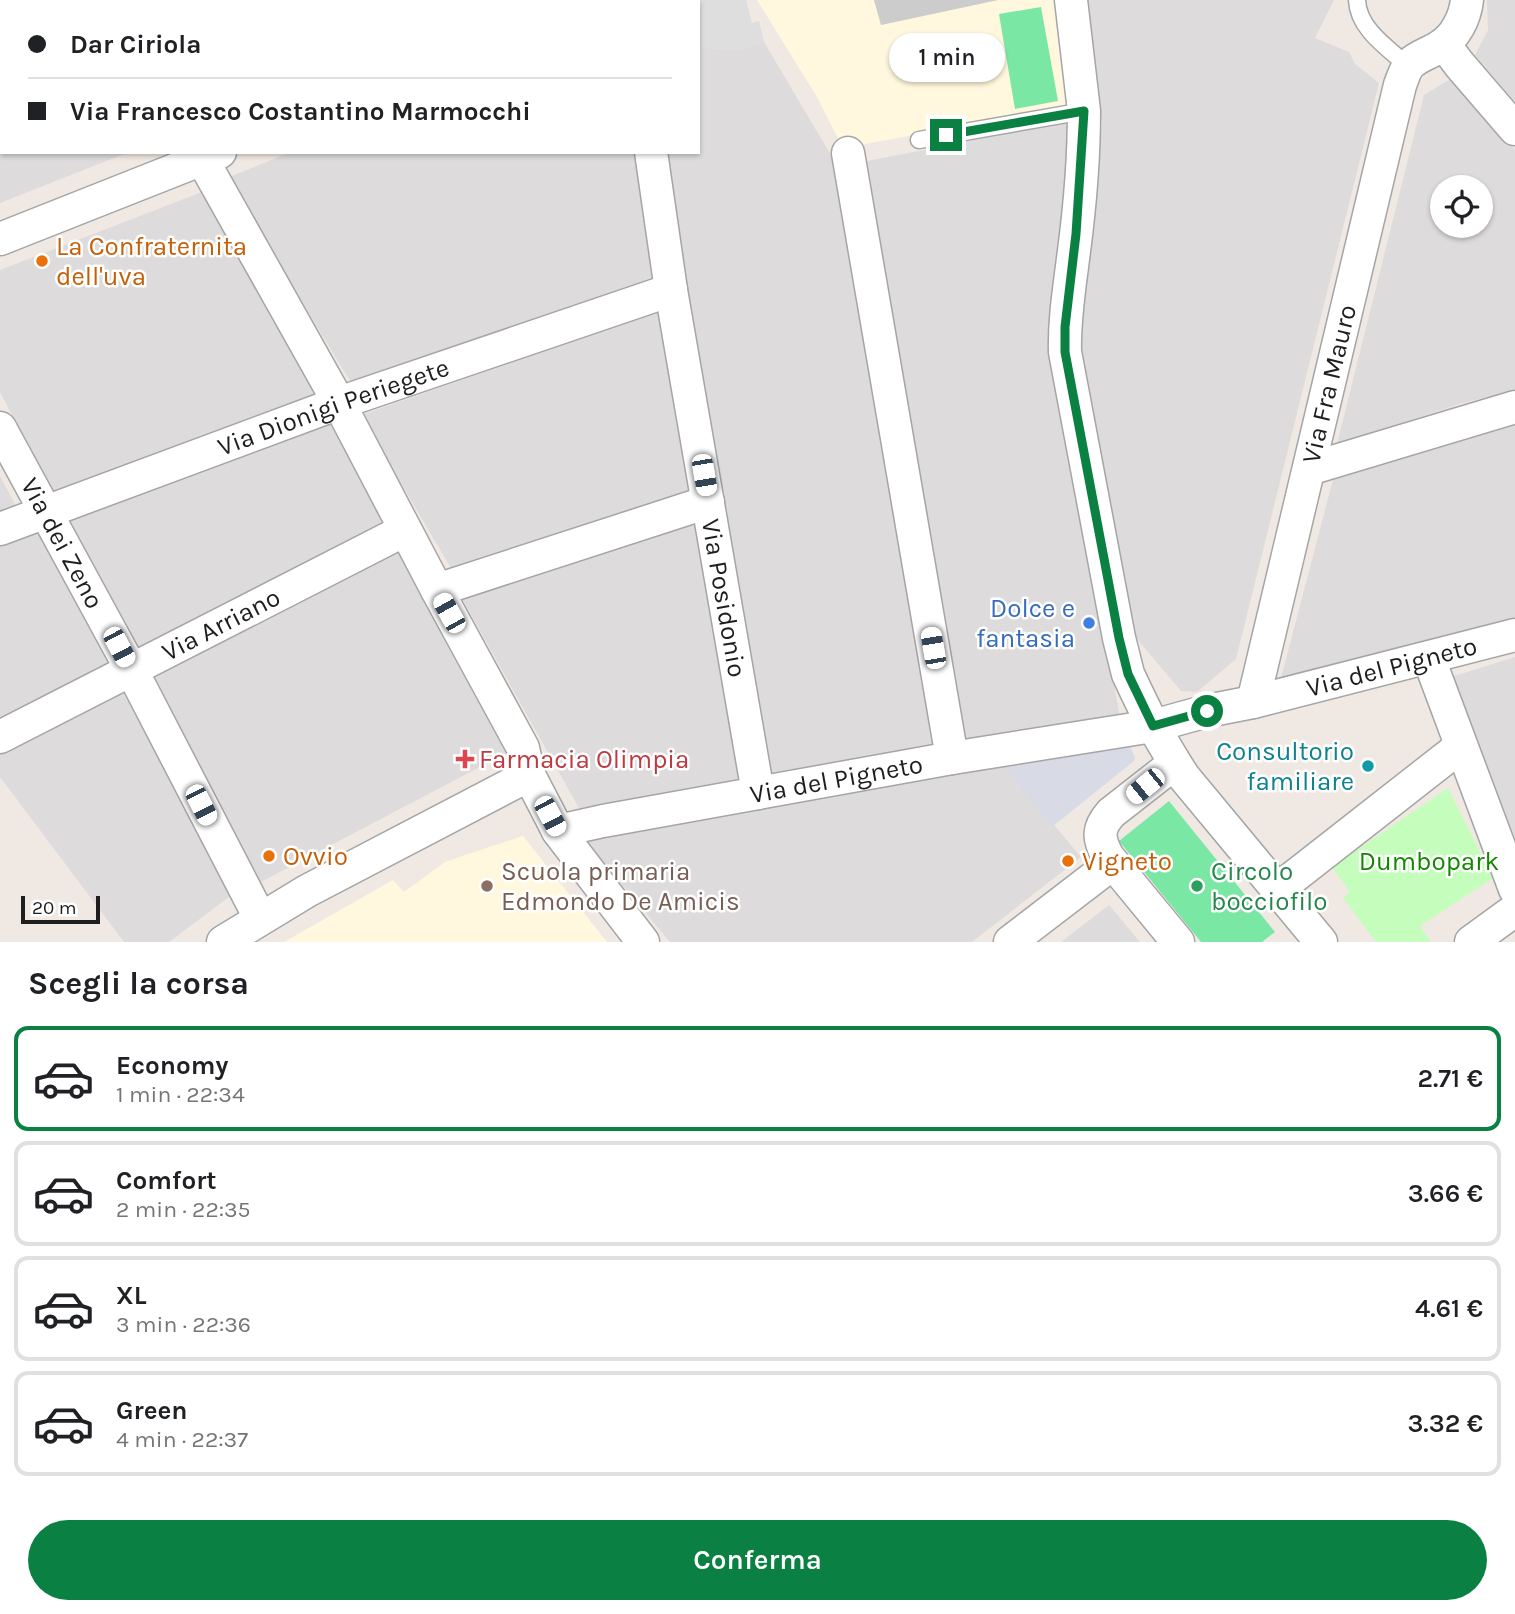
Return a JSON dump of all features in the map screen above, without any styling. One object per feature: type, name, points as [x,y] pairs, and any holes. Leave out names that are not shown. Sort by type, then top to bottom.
[{"type":"street","points":[[1071,0],[1084,111],[1065,352],[1128,674],[1153,726],[1175,763],[1314,940]]},
{"type":"street","points":[[1408,66],[1444,44],[1455,32],[1462,20],[1467,0]]},
{"type":"street","points":[[1444,44],[1515,129]]},
{"type":"street","name":"Via Fra Mauro","points":[[1253,702],[1400,85],[1408,66]]},
{"type":"street","points":[[848,153],[952,758]]},
{"type":"street","name":"Via Posidonio","points":[[651,154],[671,290],[758,793]]},
{"type":"street","points":[[0,239],[211,156],[405,530],[523,748],[528,775],[558,831],[643,942]]},
{"type":"street","name":"Via Dionigi Periegete","points":[[0,529],[339,403],[671,290]]},
{"type":"street","points":[[1309,469],[1515,407]]},
{"type":"street","name":"Via dei Zeno","points":[[0,428],[131,669],[260,919]]},
{"type":"street","points":[[437,590],[708,502]]},
{"type":"street","name":"Via Arriano","points":[[0,737],[405,530]]},
{"type":"street","name":"Via del Pigneto","points":[[558,831],[952,758],[1153,726],[1429,659],[1515,635]]},
{"type":"street","points":[[1429,659],[1515,888]]},
{"type":"street","points":[[1277,890],[1461,747]]},
{"type":"street","points":[[1175,763],[1111,813],[1102,823],[1100,832],[1113,863],[1178,942]]},
{"type":"street","points":[[223,942],[307,891],[528,775]]},
{"type":"street","points":[[1010,942],[1113,863]]},
{"type":"street","points":[[1471,942],[1515,910]]},
{"type":"lane","points":[[1357,0],[1358,9],[1368,29],[1408,66]]},
{"type":"lane","points":[[919,140],[1084,111]]},
{"type":"shaded area","points":[[700,0],[746,0],[752,23],[759,21],[764,42],[735,50],[700,47]]},
{"type":"shaded area","points":[[757,0],[874,0],[881,25],[998,0],[1057,0],[1073,106],[843,148],[817,97]]},
{"type":"shaded area","points":[[874,0],[998,0],[881,25]]},
{"type":"shaded area","points":[[1084,0],[1334,0],[1315,38],[1349,52],[1355,64],[1379,83],[1236,659],[1197,692],[1181,691],[1126,626],[1078,352],[1102,124]]},
{"type":"shaded area","points":[[1487,0],[1515,0],[1515,102],[1475,55],[1488,30]]},
{"type":"shaded area","points":[[764,42],[835,162],[939,748],[769,779],[665,154],[700,154],[700,47],[735,50]]},
{"type":"shaded area","points":[[1452,78],[1515,150],[1515,390],[1463,403],[1337,444],[1424,95]]},
{"type":"shaded area","points":[[1073,121],[1053,357],[1121,722],[963,747],[867,161]]},
{"type":"shaded area","points":[[0,154],[124,154],[0,203]]},
{"type":"shaded area","points":[[286,154],[641,154],[653,282],[356,391],[227,178]]},
{"type":"shaded area","points":[[202,192],[320,403],[53,493],[0,392],[0,270]]},
{"type":"shaded area","points":[[659,312],[697,496],[452,570],[361,415]]},
{"type":"shaded area","points":[[330,416],[391,523],[130,652],[61,524],[167,476]]},
{"type":"shaded area","points":[[1515,420],[1515,623],[1280,682],[1335,472]]},
{"type":"shaded area","points":[[0,476],[16,506],[0,512]]},
{"type":"shaded area","points":[[699,515],[747,783],[580,810],[459,593]]},
{"type":"shaded area","points":[[36,526],[117,659],[0,717],[0,538]]},
{"type":"shaded area","points":[[401,541],[516,748],[259,883],[147,673]]},
{"type":"shaded area","points":[[1515,657],[1515,839],[1451,677]]},
{"type":"shaded area","points":[[125,684],[233,894],[169,942],[124,942],[0,777],[0,742]]},
{"type":"shaded area","points":[[1128,742],[1135,757],[1134,761],[1052,827],[997,757]]},
{"type":"shaded area","points":[[997,757],[1081,857],[972,942],[670,942],[585,840]]},
{"type":"shaded area","name":"Scuola primaria Edmondo De Amicis","points":[[523,836],[607,942],[284,942],[393,880],[404,892],[445,862]]},
{"type":"shaded area","points":[[1109,905],[1140,942],[1061,942]]},
{"type":"green space","points":[[1041,7],[1058,101],[1015,109],[999,14]]},
{"type":"green space","name":"Dumbopark","points":[[1448,788],[1493,878],[1420,926],[1431,942],[1376,942],[1343,898],[1350,892],[1332,867]]},
{"type":"green space","name":"Circolo bocciofilo","points":[[1169,801],[1275,932],[1262,942],[1201,942],[1119,841]]},
{"type":"place","name":"La Confraternita dell'uva","points":[[42,261]]},
{"type":"place","name":"Dolce e fantasia","points":[[1089,623]]},
{"type":"place","name":"Farmacia Olimpia","points":[[465,759]]},
{"type":"place","name":"Consultorio familiare","points":[[1368,766]]},
{"type":"place","name":"Ovvio","points":[[269,856]]},
{"type":"place","name":"Vigneto","points":[[1068,861]]},
{"type":"place","name":"Scuola primaria Edmondo De Amicis","points":[[487,886]]},
{"type":"place","name":"Circolo bocciofilo","points":[[1197,886]]},
{"type":"route","points":[[946,135],[1084,111],[1065,352],[1119,638],[1128,674],[1153,726],[1207,711]]}]
